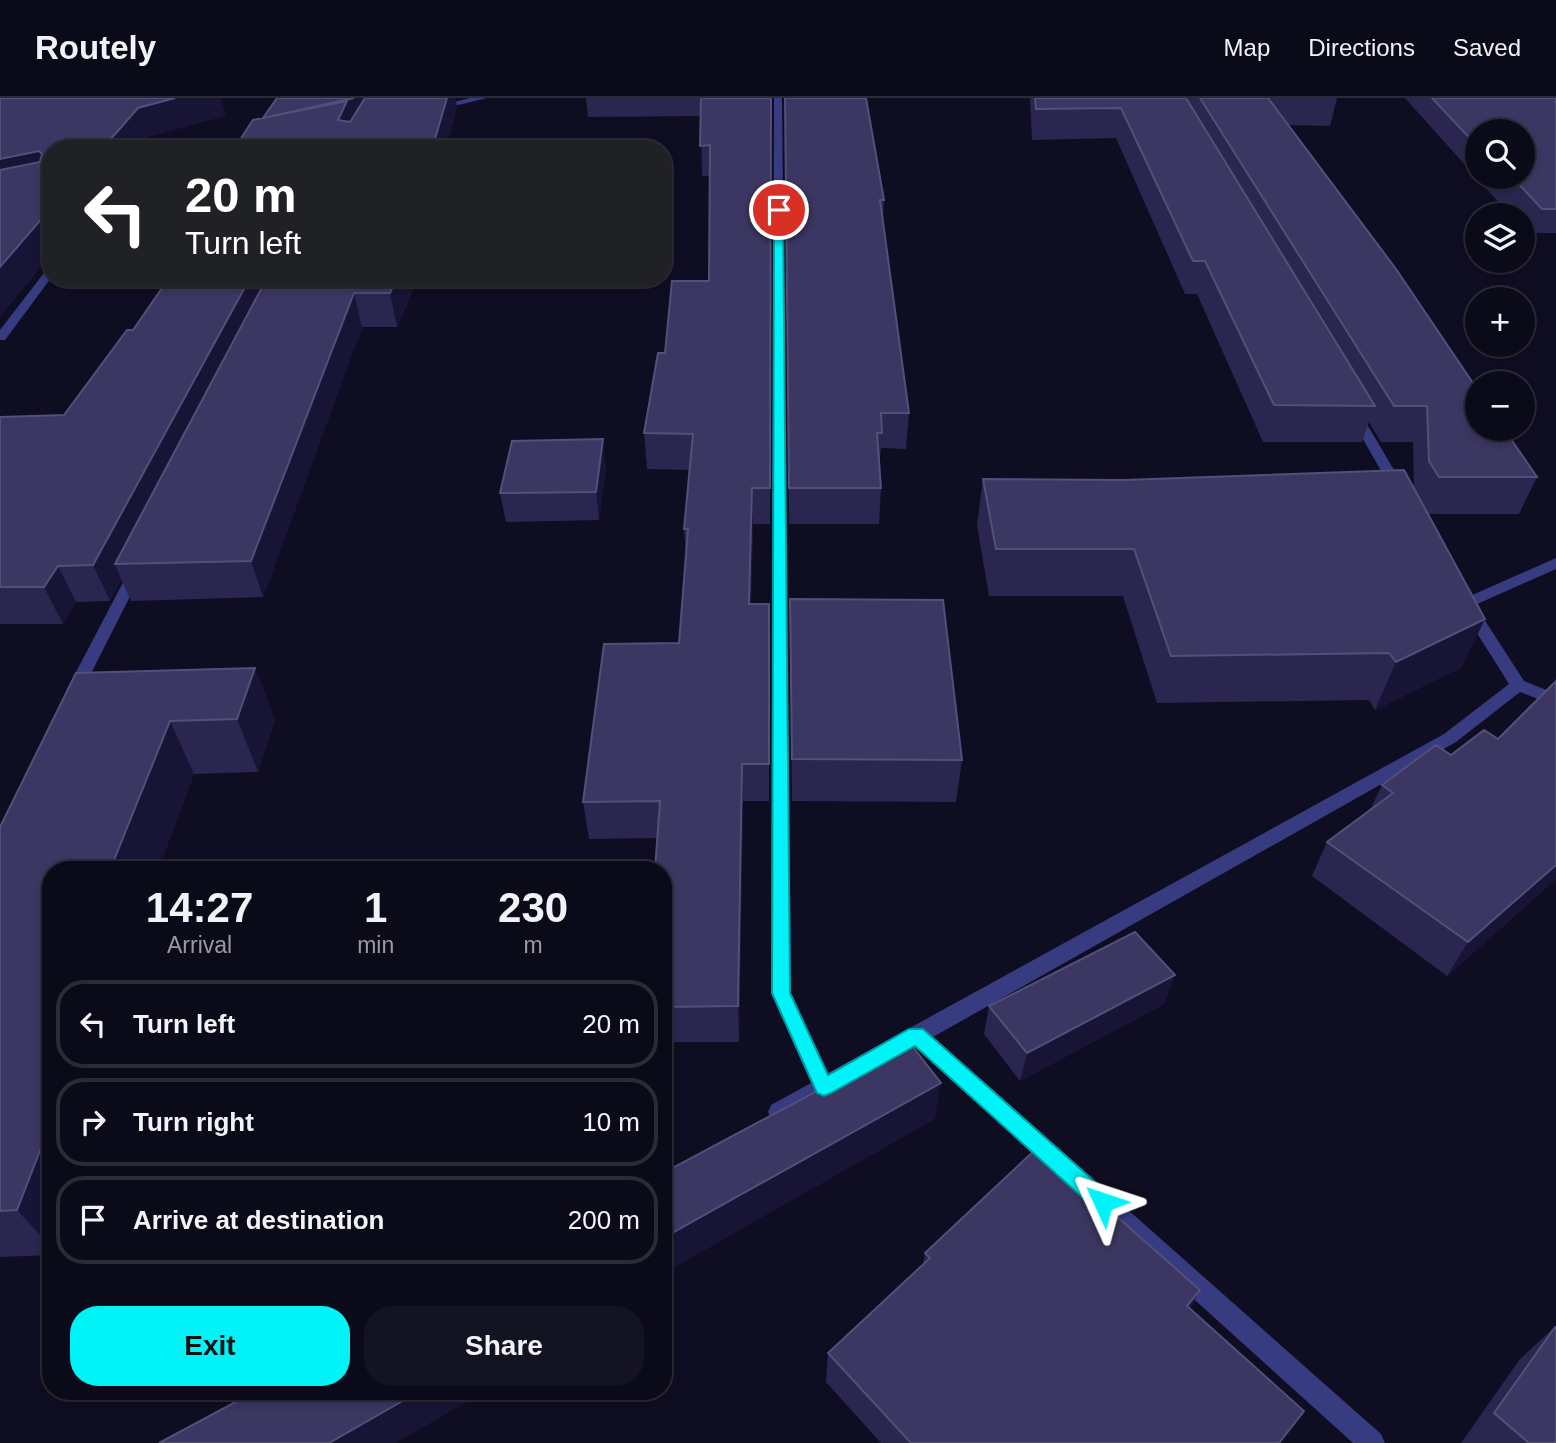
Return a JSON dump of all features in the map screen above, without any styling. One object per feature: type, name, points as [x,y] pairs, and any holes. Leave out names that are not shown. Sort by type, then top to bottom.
[{"type":"street","points":[[417,112],[482,98]]},
{"type":"street","points":[[778,98],[781,993],[824,1087]]},
{"type":"street","points":[[1,337],[42,283]]},
{"type":"street","points":[[1346,399],[1410,507]]},
{"type":"street","points":[[64,713],[146,551]]},
{"type":"street","points":[[1556,563],[1463,597],[1518,685],[1556,700]]},
{"type":"street","points":[[767,1119],[1450,738],[1518,685]]},
{"type":"street","points":[[916,1035],[1372,1443]]},
{"type":"building","points":[[0,98],[175,98],[138,108],[110,140],[42,140],[42,154],[39,151],[0,159]]},
{"type":"building","points":[[277,98],[354,98],[263,118]]},
{"type":"building","points":[[365,98],[447,98],[435,140],[240,140],[253,120],[347,101],[338,120],[350,122]]},
{"type":"building","points":[[701,98],[771,98],[770,488],[752,488],[749,604],[769,604],[769,764],[742,764],[738,1006],[672,1007],[672,861],[656,861],[660,801],[583,802],[604,644],[679,643],[688,529],[684,529],[693,434],[644,433],[658,353],[665,353],[672,281],[709,281],[710,145],[700,146]]},
{"type":"building","points":[[785,98],[866,98],[884,200],[880,200],[909,413],[881,413],[882,433],[877,433],[881,488],[789,488]]},
{"type":"building","points":[[1035,98],[1186,98],[1375,406],[1274,405],[1205,261],[1193,261],[1121,108],[1036,109]]},
{"type":"building","points":[[1200,98],[1268,98],[1396,269],[1465,371],[1465,441],[1512,441],[1537,477],[1439,477],[1429,461],[1427,406],[1394,406]]},
{"type":"building","points":[[1432,98],[1556,98],[1556,209],[1542,209],[1523,189],[1535,189],[1535,119],[1465,119],[1465,133]]},
{"type":"building","points":[[42,154],[42,218],[0,267],[0,170],[40,162]]},
{"type":"building","points":[[163,287],[245,287],[93,565],[58,566],[44,587],[0,587],[0,417],[64,415],[127,330],[133,330]]},
{"type":"building","points":[[262,287],[393,287],[390,293],[354,293],[251,561],[115,564]]},
{"type":"building","points":[[603,439],[596,492],[500,493],[512,441]]},
{"type":"building","points":[[1404,470],[1485,619],[1396,662],[1389,653],[1171,656],[1134,549],[996,549],[983,479],[1124,480]]},
{"type":"building","points":[[790,599],[943,600],[962,760],[792,759]]},
{"type":"building","points":[[255,668],[237,719],[170,721],[114,861],[42,861],[42,1145],[17,1210],[0,1211],[0,827],[76,673]]},
{"type":"building","points":[[1556,681],[1556,865],[1468,942],[1327,842],[1393,793],[1382,785],[1436,745],[1451,755],[1484,730],[1498,739]]},
{"type":"building","points":[[1135,932],[1175,975],[1027,1053],[989,1006]]},
{"type":"building","points":[[909,1042],[941,1083],[672,1233],[672,1168]]},
{"type":"building","points":[[1038,1147],[1200,1290],[1187,1306],[1304,1411],[1279,1443],[911,1443],[828,1353],[930,1258],[925,1253]]},
{"type":"building","points":[[1555,1327],[1556,1443],[1529,1443],[1494,1413]]},
{"type":"building","points":[[239,1400],[404,1400],[329,1443],[159,1443]]},
{"type":"route","points":[[779,210],[781,993],[824,1087],[916,1035],[1103,1202]]}]
